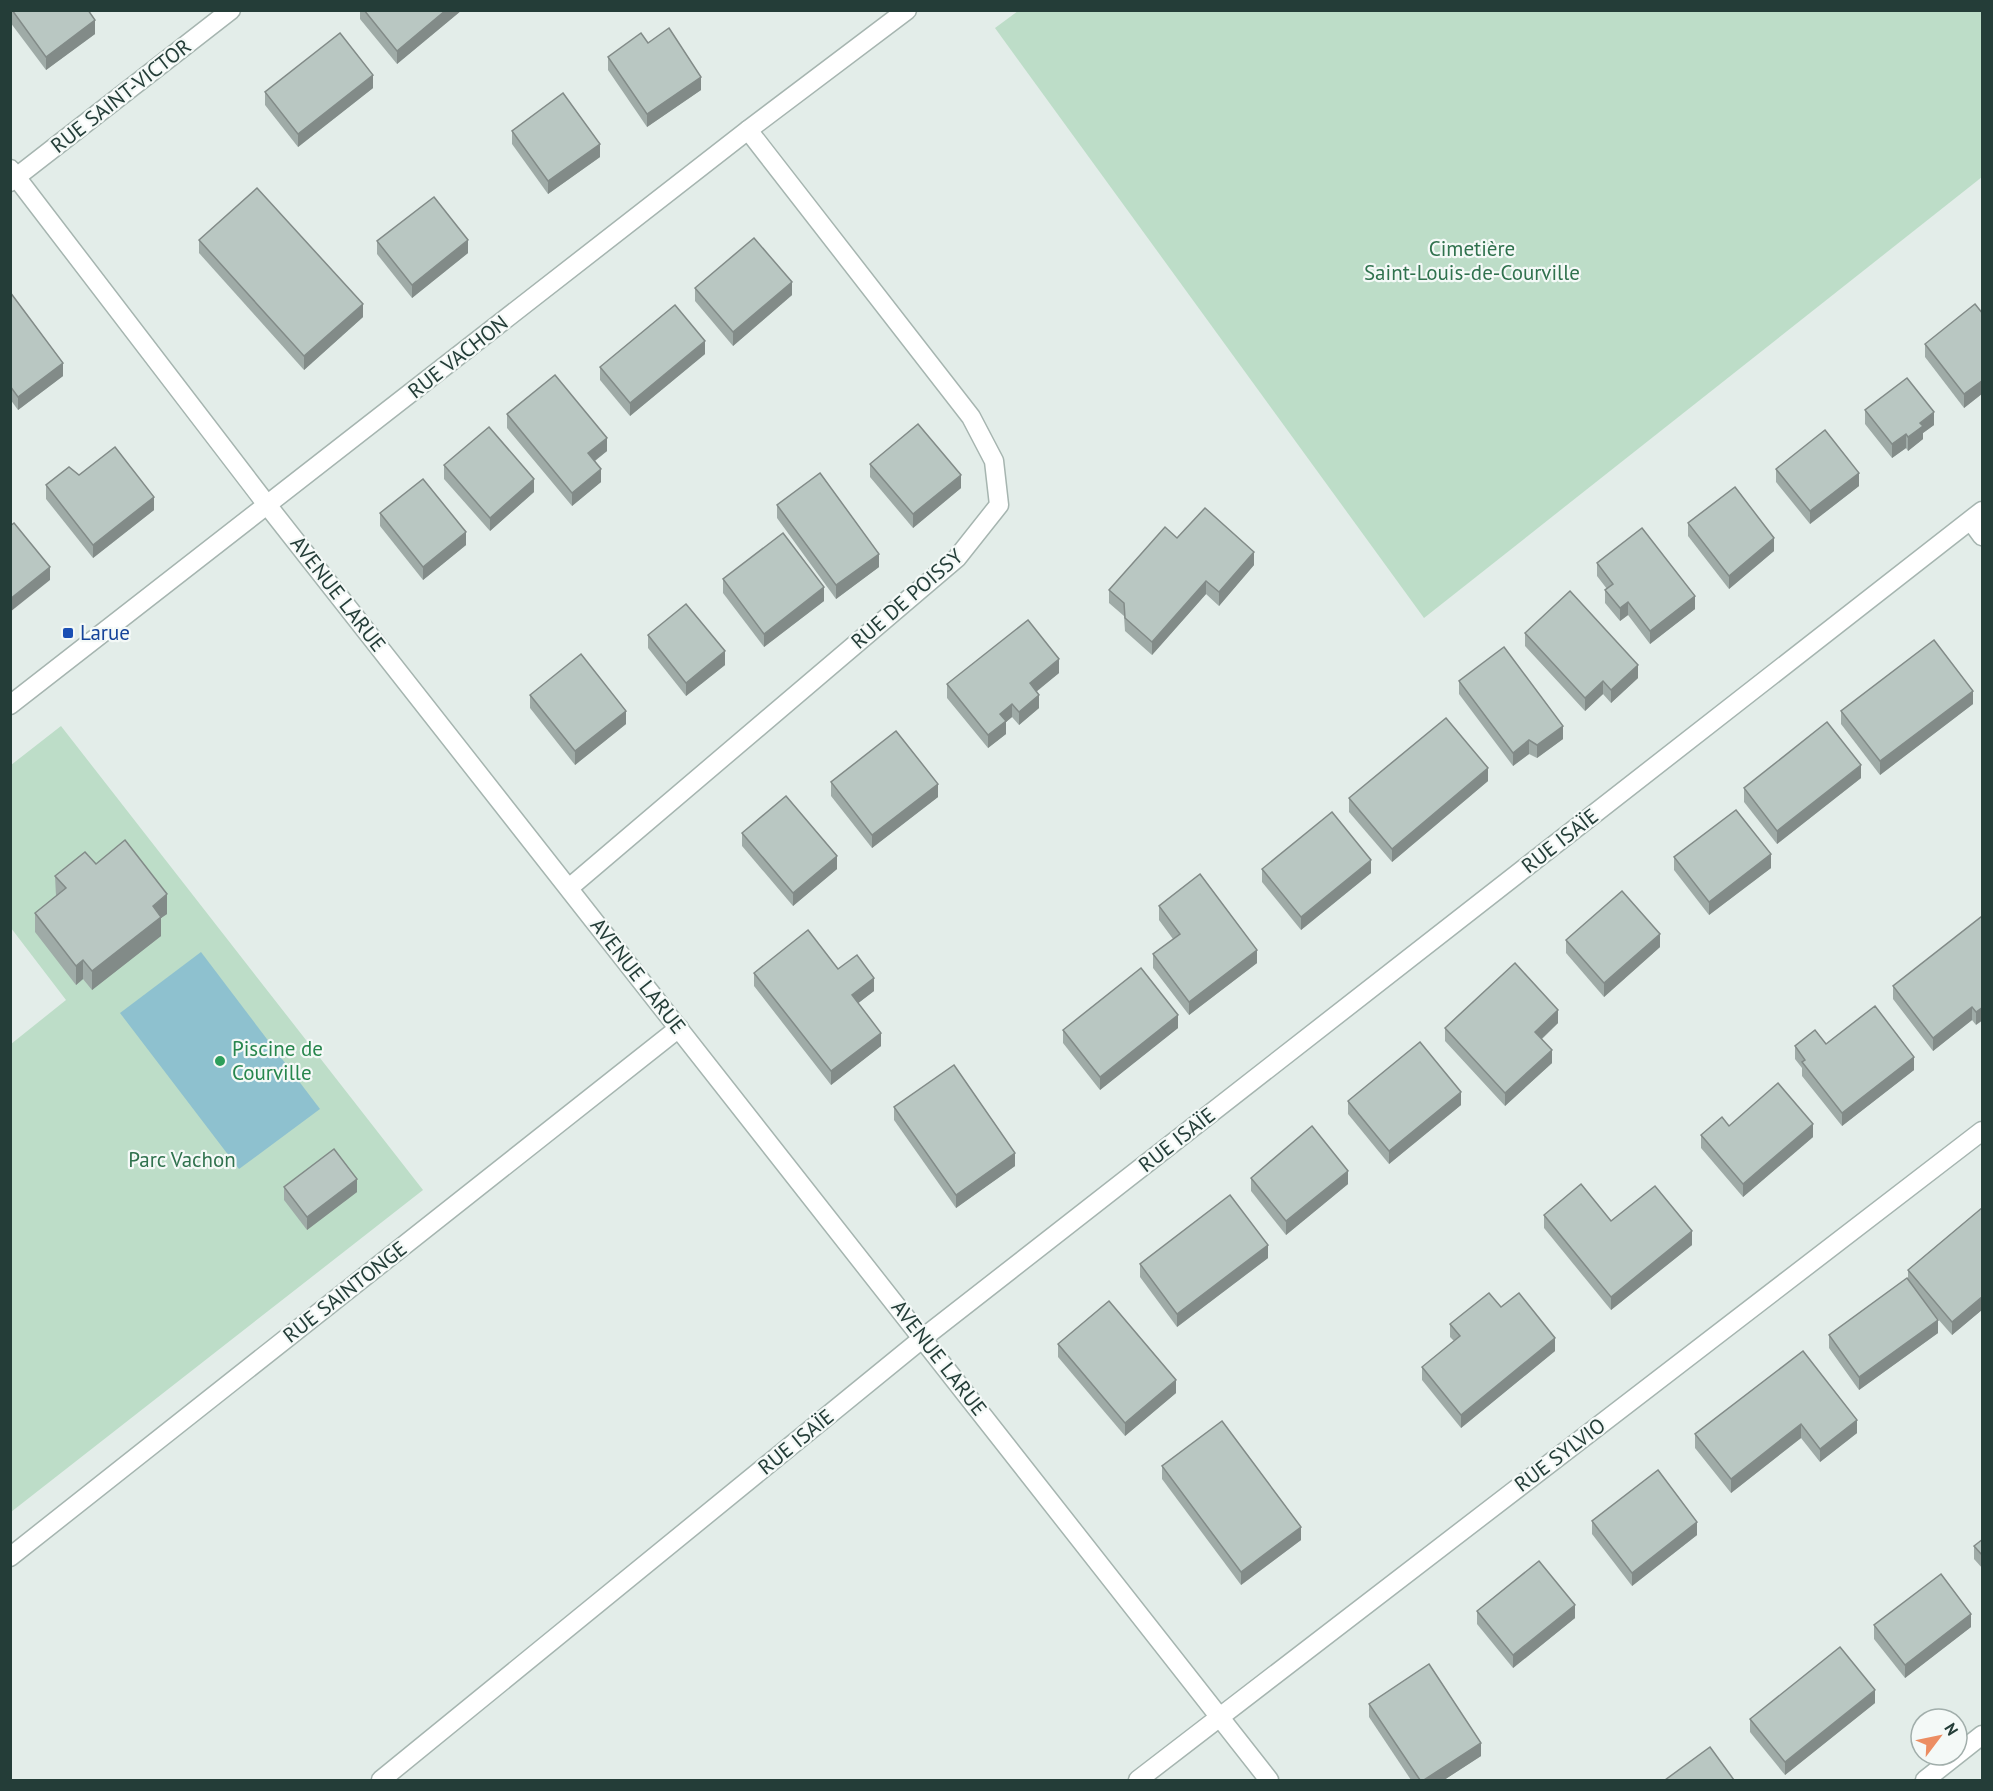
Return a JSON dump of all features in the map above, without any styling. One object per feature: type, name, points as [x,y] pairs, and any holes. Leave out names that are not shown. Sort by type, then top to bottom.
[{"type":"street","name":"RUE SAINT-VICTOR","points":[[13,176],[231,10]]},
{"type":"street","name":"RUE VACHON","points":[[10,705],[748,130],[907,10]]},
{"type":"street","name":"RUE DE POISSY","points":[[569,888],[957,558],[999,505],[994,461],[971,417],[748,130]]},
{"type":"street","name":"AVENUE LARUE","points":[[13,176],[268,506],[1269,1780]]},
{"type":"street","points":[[1977,516],[1983,536]]},
{"type":"street","name":"RUE ISAÏE","points":[[381,1780],[923,1338],[1977,516]]},
{"type":"street","name":"RUE SAINTONGE","points":[[10,1557],[679,1028]]},
{"type":"street","name":"RUE SYLVIO","points":[[1138,1780],[1983,1131]]},
{"type":"street","points":[[1925,1780],[1983,1736]]},
{"type":"green space","name":"Cimetière Saint-Louis-de-Courville","points":[[1018,11],[1982,11],[1982,177],[1424,618],[995,28]]},
{"type":"green space","name":"Parc Vachon","points":[[61,726],[423,1190],[11,1512],[11,1044],[66,1000],[11,928],[11,765]]},
{"type":"water","name":"Piscine de Courville","points":[[201,952],[320,1109],[239,1169],[120,1013]]},
{"type":"building","points":[[12,10],[88,10],[95,20],[46,57]]},
{"type":"building","points":[[364,10],[446,10],[397,51]]},
{"type":"building","points":[[669,28],[701,77],[647,114],[608,57],[641,33],[648,43]]},
{"type":"building","points":[[340,33],[373,75],[298,134],[265,92]]},
{"type":"building","points":[[563,93],[600,144],[548,181],[512,131]]},
{"type":"building","points":[[257,188],[363,304],[304,356],[199,240]]},
{"type":"building","points":[[434,197],[468,240],[412,285],[377,241]]},
{"type":"building","points":[[754,238],[792,282],[733,332],[695,288]]},
{"type":"building","points":[[10,292],[63,363],[18,397],[10,386]]},
{"type":"building","points":[[1975,304],[1983,314],[1983,380],[1964,394],[1925,344]]},
{"type":"building","points":[[675,305],[705,341],[630,403],[600,367]]},
{"type":"building","points":[[555,375],[607,438],[588,453],[601,469],[572,493],[507,414]]},
{"type":"building","points":[[1907,378],[1934,412],[1920,423],[1923,426],[1908,437],[1906,434],[1892,444],[1865,410]]},
{"type":"building","points":[[918,424],[961,475],[913,514],[870,464]]},
{"type":"building","points":[[489,427],[534,479],[490,518],[444,465]]},
{"type":"building","points":[[1825,430],[1859,473],[1810,511],[1776,469]]},
{"type":"building","points":[[115,447],[154,497],[93,545],[46,485],[69,467],[79,475]]},
{"type":"building","points":[[820,473],[879,554],[836,585],[777,505]]},
{"type":"building","points":[[423,479],[466,532],[423,567],[380,513]]},
{"type":"building","points":[[1735,487],[1774,538],[1729,576],[1688,523]]},
{"type":"building","points":[[1205,508],[1254,552],[1219,592],[1206,581],[1152,642],[1125,618],[1124,603],[1109,590],[1165,527],[1177,538]]},
{"type":"building","points":[[14,523],[50,567],[10,599],[10,526]]},
{"type":"building","points":[[1642,528],[1695,596],[1650,631],[1628,602],[1620,608],[1605,590],[1613,584],[1597,563]]},
{"type":"building","points":[[783,533],[824,587],[764,634],[723,579]]},
{"type":"building","points":[[1570,591],[1638,665],[1611,690],[1603,681],[1585,698],[1525,633]]},
{"type":"building","points":[[686,604],[725,651],[686,683],[648,635]]},
{"type":"building","points":[[1028,620],[1059,659],[1030,683],[1039,695],[1019,712],[1012,704],[1000,714],[1006,721],[988,735],[947,684]]},
{"type":"building","points":[[1934,640],[1973,691],[1880,761],[1841,711]]},
{"type":"building","points":[[1504,647],[1563,726],[1537,745],[1529,740],[1513,753],[1459,681]]},
{"type":"building","points":[[581,654],[626,711],[575,751],[530,695]]},
{"type":"building","points":[[1446,718],[1488,768],[1392,849],[1349,798]]},
{"type":"building","points":[[1827,722],[1861,765],[1777,831],[1744,788]]},
{"type":"building","points":[[896,731],[938,784],[872,835],[831,782]]},
{"type":"building","points":[[786,796],[837,856],[793,893],[742,833]]},
{"type":"building","points":[[1736,810],[1771,854],[1709,902],[1674,857]]},
{"type":"building","points":[[1332,812],[1371,860],[1301,917],[1262,869]]},
{"type":"building","points":[[125,840],[167,894],[153,906],[161,917],[92,971],[83,960],[76,966],[35,913],[66,888],[55,876],[85,852],[96,864]]},
{"type":"building","points":[[1200,874],[1257,950],[1189,1002],[1153,954],[1180,934],[1159,906]]},
{"type":"building","points":[[1622,891],[1660,934],[1604,983],[1566,940]]},
{"type":"building","points":[[1981,917],[1983,918],[1983,1007],[1976,1012],[1972,1007],[1933,1038],[1893,986]]},
{"type":"building","points":[[808,930],[838,969],[857,955],[874,978],[852,995],[881,1033],[831,1071],[754,973]]},
{"type":"building","points":[[1515,963],[1558,1010],[1535,1032],[1552,1050],[1505,1093],[1445,1028]]},
{"type":"building","points":[[1141,968],[1178,1015],[1100,1077],[1063,1030]]},
{"type":"building","points":[[1875,1006],[1914,1057],[1842,1113],[1802,1062],[1805,1060],[1795,1046],[1815,1030],[1826,1044]]},
{"type":"building","points":[[1420,1042],[1461,1092],[1389,1151],[1348,1101]]},
{"type":"building","points":[[954,1065],[1015,1153],[956,1195],[894,1107]]},
{"type":"building","points":[[1778,1083],[1813,1124],[1743,1184],[1701,1135],[1722,1117],[1729,1126]]},
{"type":"building","points":[[1312,1126],[1348,1171],[1286,1221],[1251,1178]]},
{"type":"building","points":[[334,1149],[357,1179],[307,1217],[284,1187]]},
{"type":"building","points":[[1581,1184],[1611,1221],[1655,1186],[1692,1231],[1611,1297],[1544,1215]]},
{"type":"building","points":[[1230,1195],[1268,1245],[1177,1314],[1140,1264]]},
{"type":"building","points":[[1983,1207],[1983,1296],[1952,1322],[1908,1270]]},
{"type":"building","points":[[1907,1278],[1938,1320],[1859,1377],[1829,1335]]},
{"type":"building","points":[[1489,1293],[1501,1307],[1519,1293],[1555,1338],[1461,1415],[1422,1367],[1460,1336],[1450,1324]]},
{"type":"building","points":[[1109,1301],[1176,1380],[1125,1423],[1058,1344]]},
{"type":"building","points":[[1803,1351],[1857,1420],[1820,1449],[1801,1424],[1731,1479],[1695,1434]]},
{"type":"building","points":[[1222,1421],[1301,1527],[1241,1572],[1162,1466]]},
{"type":"building","points":[[1658,1470],[1697,1522],[1632,1573],[1592,1521]]},
{"type":"building","points":[[1983,1539],[1983,1556],[1974,1546]]},
{"type":"building","points":[[1539,1561],[1575,1605],[1513,1655],[1477,1611]]},
{"type":"building","points":[[1941,1574],[1971,1614],[1905,1665],[1874,1625]]},
{"type":"building","points":[[1840,1647],[1875,1690],[1785,1762],[1750,1719]]},
{"type":"building","points":[[1429,1664],[1481,1743],[1424,1780],[1420,1780],[1369,1704]]},
{"type":"building","points":[[1710,1747],[1734,1780],[1665,1780]]},
{"type":"place","name":"Larue","points":[[68,633]]},
{"type":"place","name":"Piscine de Courville","points":[[220,1061]]}]
